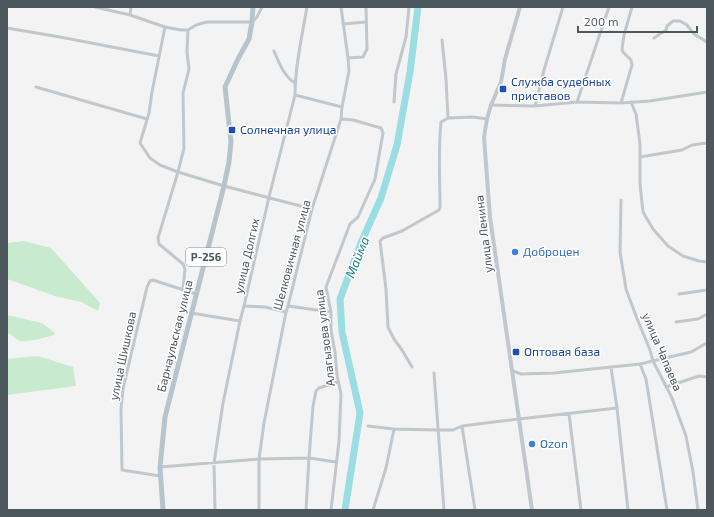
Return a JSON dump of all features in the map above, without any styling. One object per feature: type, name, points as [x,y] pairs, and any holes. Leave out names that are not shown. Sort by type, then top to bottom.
[{"type":"main road","name":"Барнаульская улица","points":[[163,510],[160,467],[164,417],[224,186],[231,142],[225,87],[249,39],[252,22],[252,7]]},
{"type":"street","points":[[95,7],[130,15],[165,27],[181,30],[188,30],[196,25],[207,22],[252,22],[257,17],[262,7]]},
{"type":"street","points":[[130,15],[131,7]]},
{"type":"street","name":"улица Долгих","points":[[216,510],[214,463],[223,403],[240,321],[269,197],[295,96],[298,60],[307,7]]},
{"type":"street","name":"Шелковичная улица","points":[[259,510],[259,459],[264,423],[286,312],[312,209],[340,119],[349,71],[341,7]]},
{"type":"street","points":[[348,58],[363,57],[367,49],[366,7]]},
{"type":"street","points":[[394,102],[396,74],[406,37],[409,7]]},
{"type":"street","name":"улица Ленина","points":[[520,7],[505,59],[501,82],[491,105],[487,119],[484,138],[490,217],[532,510]]},
{"type":"street","points":[[535,106],[563,7]]},
{"type":"street","points":[[577,102],[609,7]]},
{"type":"street","points":[[621,103],[632,65],[631,60],[622,49],[624,35],[632,7]]},
{"type":"street","points":[[654,38],[666,30],[667,26],[673,21],[680,21],[687,25],[694,34],[707,42]]},
{"type":"street","points":[[343,24],[366,22]]},
{"type":"street","points":[[165,27],[149,113],[140,143],[150,158],[160,166],[178,172],[224,186],[312,209]]},
{"type":"street","points":[[7,28],[159,56]]},
{"type":"street","points":[[183,289],[185,269],[183,264],[159,244],[158,238],[184,148],[183,92],[189,69],[187,52],[188,30]]},
{"type":"street","points":[[442,40],[448,118]]},
{"type":"street","points":[[274,51],[281,68],[290,80],[295,83]]},
{"type":"street","points":[[36,87],[147,119]]},
{"type":"street","points":[[491,105],[535,106],[577,102],[621,103],[650,101],[707,92]]},
{"type":"street","points":[[295,96],[342,107]]},
{"type":"street","points":[[631,102],[636,114],[640,144],[640,184],[643,212],[653,229],[668,246],[683,256],[707,262]]},
{"type":"street","points":[[412,367],[388,327],[386,289],[380,241],[383,238],[402,231],[439,210],[441,122],[448,118],[487,119]]},
{"type":"street","name":"Алагызова улица","points":[[331,510],[339,442],[341,394],[338,382],[326,287],[350,224],[358,217],[375,179],[383,133],[381,128],[353,120],[340,119]]},
{"type":"street","points":[[640,157],[682,150],[692,145],[707,143]]},
{"type":"street","name":"улица Чапаева","points":[[621,200],[620,252],[626,289],[653,361],[672,398],[686,436],[698,510]]},
{"type":"street","name":"улица Шишкова","points":[[160,476],[122,470],[121,409],[123,389],[147,287],[150,281],[153,280],[196,294]]},
{"type":"street","points":[[679,294],[707,290]]},
{"type":"street","points":[[244,306],[286,312]]},
{"type":"street","points":[[288,306],[330,312]]},
{"type":"street","points":[[191,313],[240,321]]},
{"type":"street","points":[[676,322],[698,320],[707,314]]},
{"type":"street","points":[[512,371],[521,374],[554,373],[640,364],[691,352],[707,343]]},
{"type":"street","points":[[640,364],[646,379],[667,510]]},
{"type":"street","points":[[611,367],[628,510]]},
{"type":"street","points":[[434,373],[444,510]]},
{"type":"street","points":[[666,387],[699,376],[707,377]]},
{"type":"street","points":[[306,510],[313,406],[316,391],[319,388],[338,382]]},
{"type":"street","points":[[368,426],[394,429],[453,430],[462,426],[617,408]]},
{"type":"street","points":[[569,414],[581,510]]},
{"type":"street","points":[[462,426],[476,510]]},
{"type":"street","points":[[373,510],[386,468],[394,429]]},
{"type":"street","points":[[160,467],[259,459],[309,458],[336,462]]},
{"type":"green space","points":[[24,241],[51,248],[100,303],[98,311],[81,302],[55,296],[7,279],[7,243]]},
{"type":"green space","points":[[7,315],[42,323],[55,333],[54,335],[31,341],[18,340],[7,333]]},
{"type":"green space","points":[[38,356],[73,367],[76,386],[7,395],[7,359]]},
{"type":"waterway","name":"Майма","points":[[345,510],[360,413],[342,332],[340,299],[361,243],[381,198],[397,145],[410,72],[418,7]]},
{"type":"place","name":"Служба судебных приставов","points":[[503,89]]},
{"type":"place","name":"Солнечная улица","points":[[232,130]]},
{"type":"place","name":"Доброцен","points":[[515,252]]},
{"type":"place","name":"Оптовая база","points":[[516,352]]},
{"type":"place","name":"Ozon","points":[[532,444]]}]
